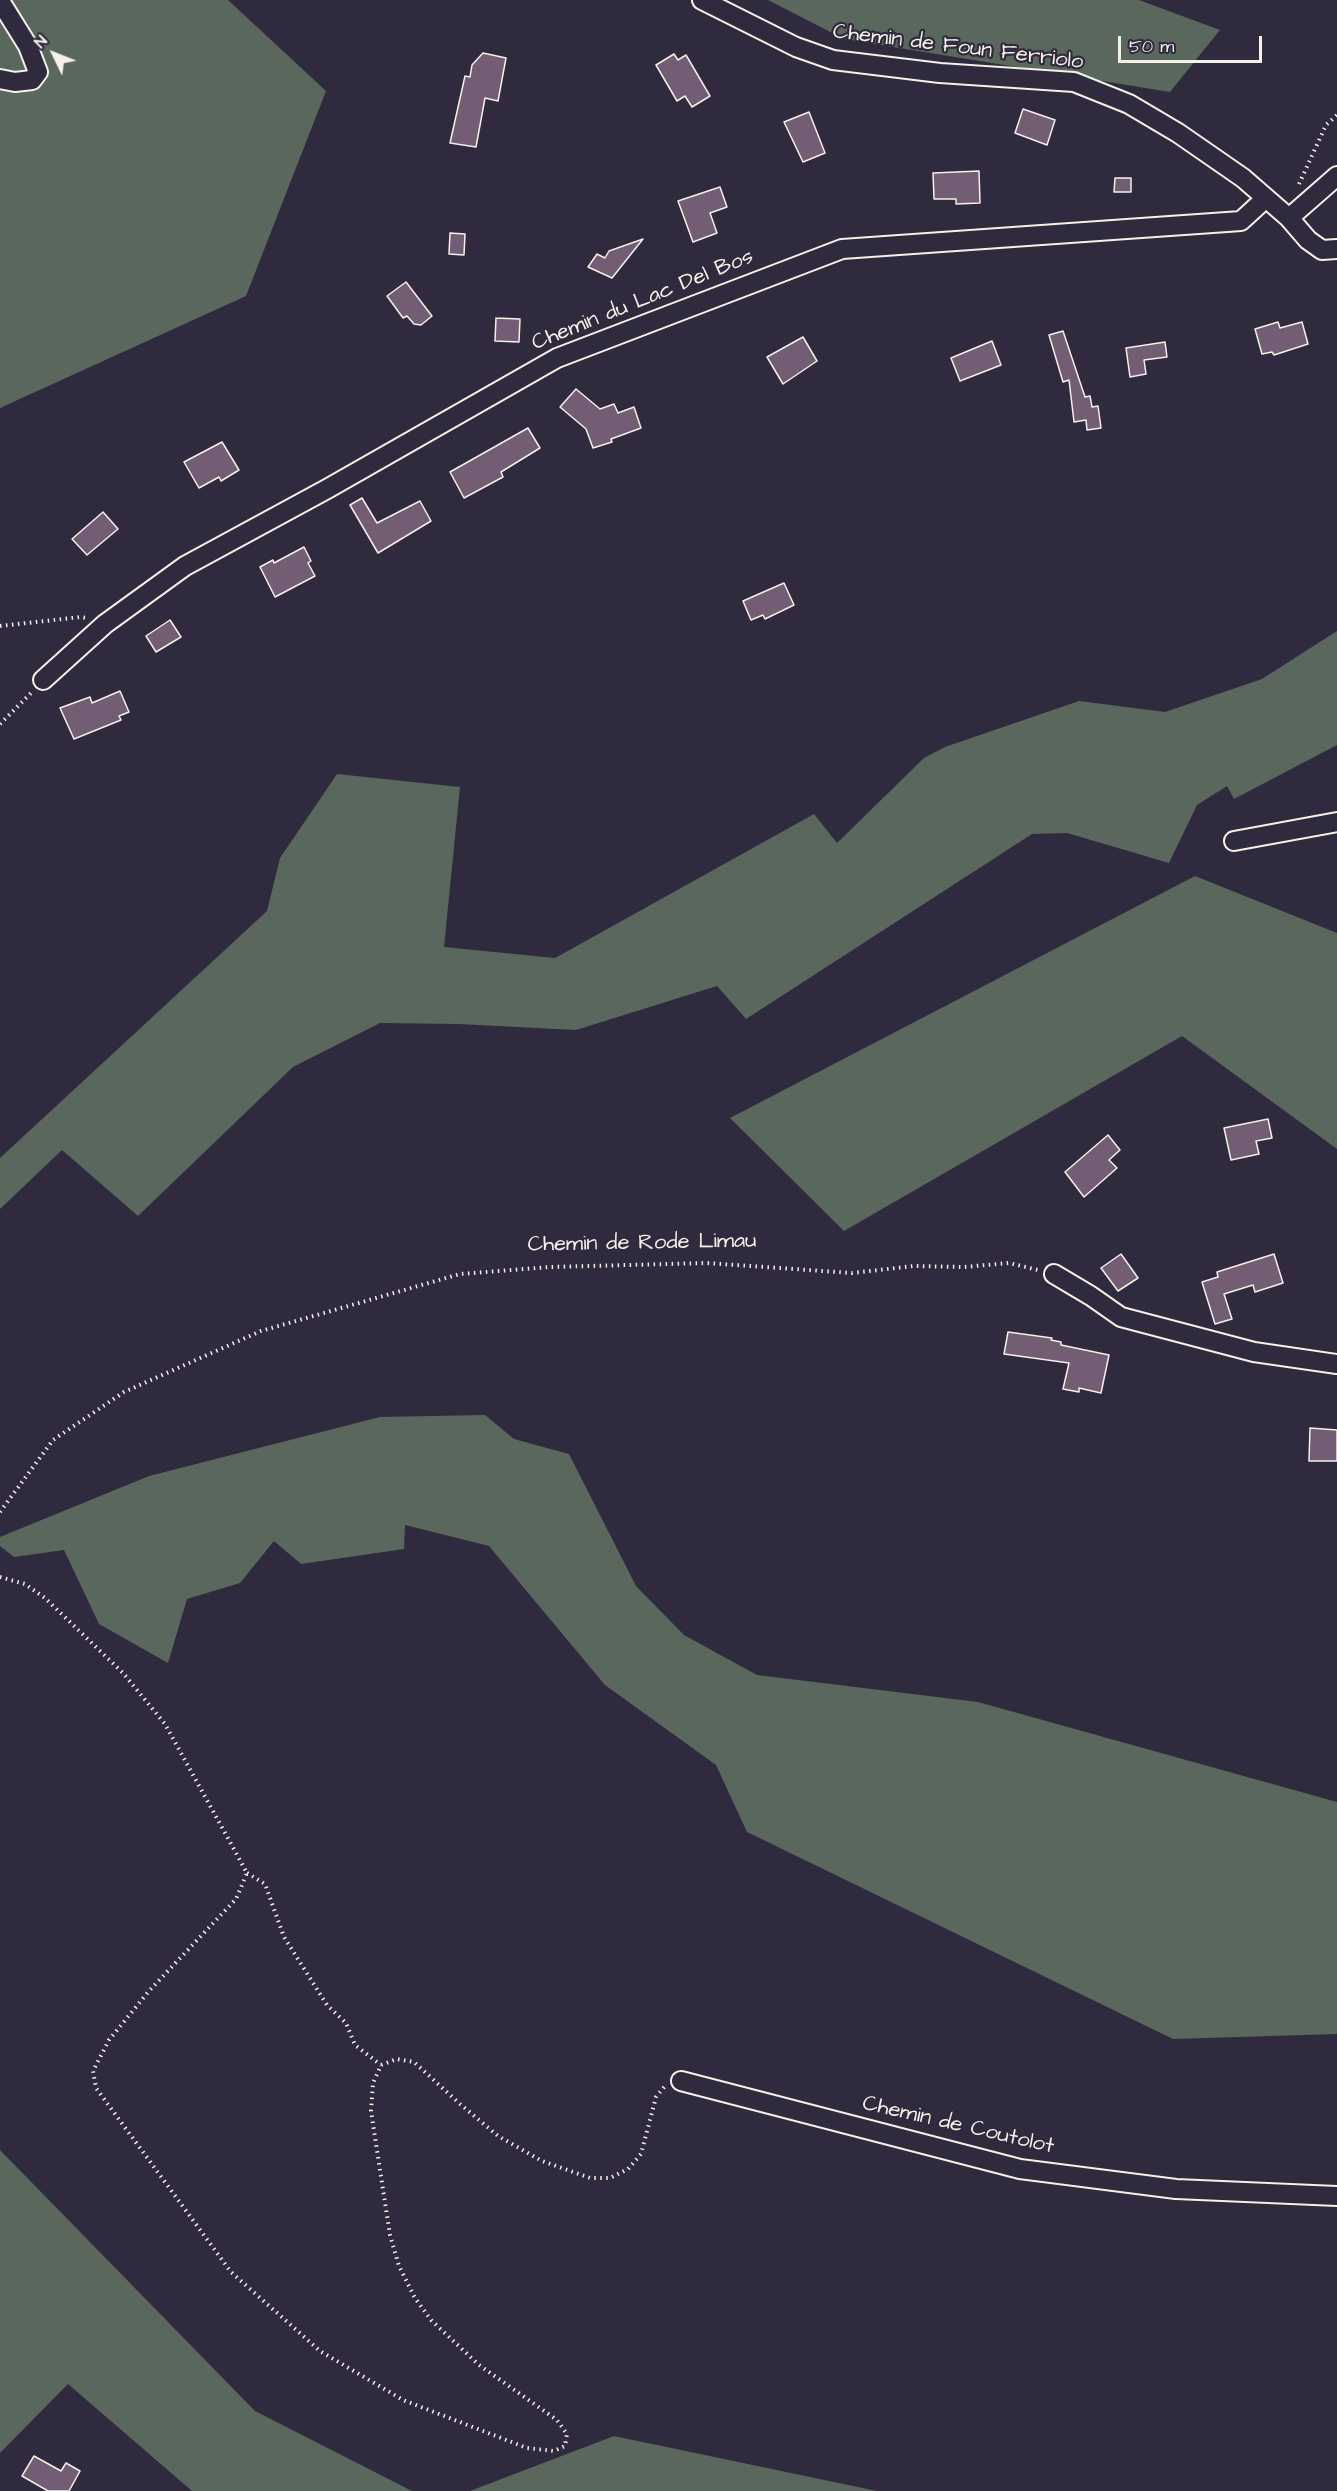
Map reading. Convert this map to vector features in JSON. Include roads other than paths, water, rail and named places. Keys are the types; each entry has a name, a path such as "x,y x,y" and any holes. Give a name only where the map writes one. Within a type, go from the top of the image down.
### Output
{"street":[{"name":"Chemin de Foun Ferriolo","path":"702,0 796,46 833,60 940,73 1074,82 1129,104 1178,133 1243,178 1289,218 1308,240 1322,250 1337,249"},
{"path":"0,1 28,46 38,72 32,80 15,82 0,79"},
{"path":"1289,218 1337,176"},
{"name":"Chemin du Lac Del Bos","path":"43,681 105,624 185,566 557,358 842,249 1241,221 1266,198"},
{"path":"1234,841 1337,822"},
{"path":"1054,1274 1121,1317 1254,1352 1337,1364"},
{"name":"Chemin de Coutolot","path":"681,2081 1020,2169 1176,2189 1337,2196"}]}
